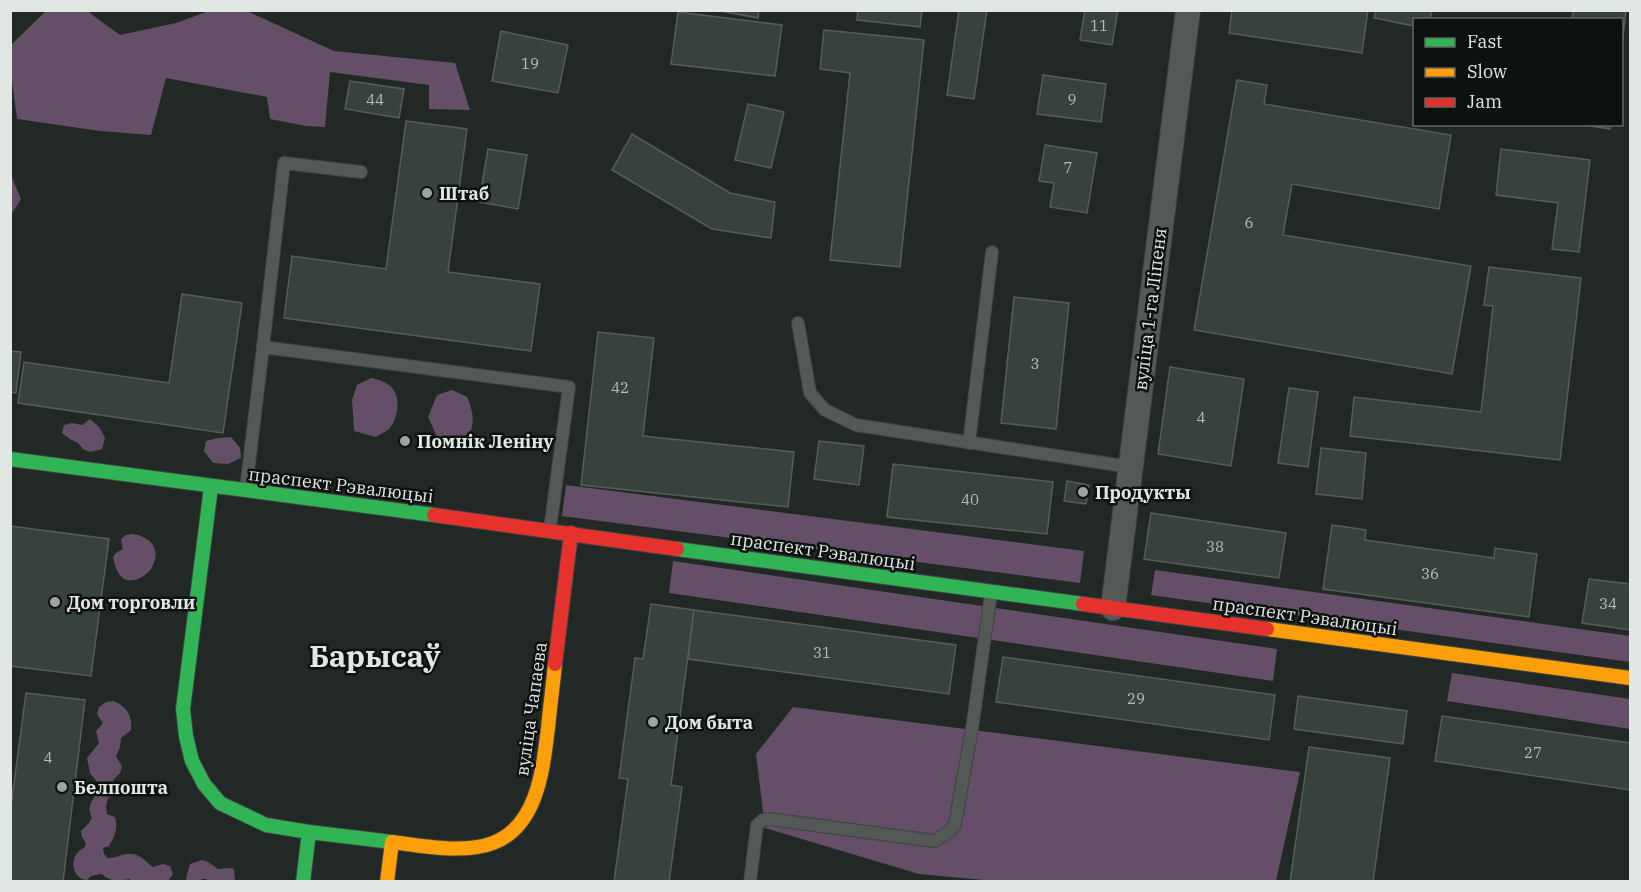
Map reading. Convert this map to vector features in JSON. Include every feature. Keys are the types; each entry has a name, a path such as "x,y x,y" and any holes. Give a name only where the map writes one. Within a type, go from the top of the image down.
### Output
{"main road":[{"name":"праспект Рэвалюцыі","path":"10,459 550,530 665,548 1630,678"},
{"name":"вуліца Чапаева","path":"211,487 183,709 192,761 204,784 220,803 266,825 432,848 476,847 500,840 518,825 535,799 543,768 571,533"},
{"path":"303,882 309,832"},
{"path":"387,882 392,842"}],"street":[{"name":"вуліца 1-га Ліпеня","path":"1113,608 1188,10"}],"lane":[{"path":"246,491 284,163 361,172"},
{"path":"969,443 992,252"},
{"path":"798,323 810,393 825,410 856,425 1130,467"},
{"path":"263,347 569,387 550,530"},
{"path":"750,882 758,825 762,820 769,819 934,841 949,832 955,824 973,722 991,591"}],"shaded area":[{"path":"46,11 87,11 120,35 176,23 209,11 247,11 334,51 455,63 470,110 429,109 429,85 330,72 325,127 270,119 267,97 166,78 151,135 100,131 17,119 11,73 11,45"},
{"path":"10,173 21,199 11,215 10,215"},
{"path":"371,378 384,382 392,388 398,404 392,425 376,437 354,431 352,400 357,385"},
{"path":"452,390 467,397 473,419 471,430 465,441 451,444 438,439 428,417 437,395"},
{"path":"90,419 99,427 105,438 102,449 90,452 62,433 64,425 72,423 82,425"},
{"path":"231,437 240,448 241,458 228,464 213,463 204,451 206,441"},
{"path":"566,485 1084,551 1080,583 562,516"},
{"path":"132,534 149,541 156,555 151,568 142,577 136,580 126,580 116,569 113,557 123,549 121,539"},
{"path":"673,561 1277,649 1273,681 669,593"},
{"path":"1155,570 1630,636 1630,662 1151,595"},
{"path":"1452,673 1630,699 1630,729 1447,701"},
{"path":"113,701 125,709 130,716 131,730 121,738 116,756 122,766 120,773 113,780 116,790 113,796 108,798 106,806 107,814 115,817 116,829 109,846 103,848 104,854 108,858 113,858 135,854 153,867 163,864 170,866 173,874 168,881 132,881 129,879 115,881 102,874 91,876 87,880 81,879 75,871 74,860 86,843 81,831 92,818 90,806 100,790 98,783 90,773 87,758 99,743 96,731 103,723 97,714 99,707 106,702"},
{"path":"793,707 1300,772 1276,881 1005,882 919,874 765,828 756,754"},
{"path":"202,860 218,869 234,869 235,881 202,879 187,881 190,864"}],"building":[{"path":"715,10 759,10 758,18"},
{"path":"858,10 922,10 920,27 857,20"},
{"path":"959,10 987,10 974,99 947,95"},
{"path":"1085,10 1118,10 1112,45 1080,40"},
{"path":"1232,10 1368,10 1362,53 1229,33"},
{"path":"1376,10 1432,10 1430,18 1413,18 1413,26 1374,18"},
{"path":"1573,10 1626,10 1623,36 1623,18 1572,18"},
{"path":"678,12 782,25 775,76 671,64"},
{"path":"824,30 924,40 900,267 830,260 850,73 820,69"},
{"path":"501,31 568,45 558,93 492,81"},
{"path":"1043,75 1106,84 1101,122 1037,114"},
{"path":"1237,80 1267,85 1264,104 1451,135 1439,209 1292,184 1283,235 1471,266 1452,374 1194,330"},
{"path":"350,81 404,89 399,118 345,109"},
{"path":"748,104 784,112 771,168 735,160"},
{"name":"Штаб","path":"406,121 467,129 448,272 540,284 531,351 284,318 292,256 386,269"},
{"path":"1591,126 1610,126 1610,129"},
{"path":"632,134 730,193 775,202 771,238 712,229 612,170"},
{"path":"1045,145 1097,153 1087,213 1050,207 1054,183 1039,181"},
{"path":"488,149 527,155 518,209 479,202"},
{"path":"1501,149 1590,160 1579,252 1552,249 1558,203 1496,195"},
{"path":"1489,267 1581,278 1560,460 1350,436 1354,397 1481,412 1493,306 1484,305"},
{"path":"182,294 242,303 223,433 18,403 24,362 169,383"},
{"path":"1014,297 1069,303 1056,429 1001,423"},
{"path":"598,332 654,338 643,436 794,452 788,507 581,485"},
{"path":"10,351 21,352 16,393 10,392"},
{"path":"1170,367 1244,379 1231,466 1158,454"},
{"path":"1289,388 1318,392 1308,467 1278,463"},
{"path":"819,441 864,446 859,485 814,479"},
{"path":"1321,448 1366,453 1362,499 1316,494"},
{"path":"893,464 1053,482 1047,534 887,517"},
{"path":"1067,481 1089,485 1086,504 1064,501"},
{"path":"1151,513 1286,533 1279,578 1144,559"},
{"path":"1332,525 1366,530 1365,540 1494,558 1495,548 1537,554 1529,617 1323,589"},
{"name":"Дом торговли","path":"10,526 109,539 91,676 10,666"},
{"path":"1589,579 1630,584 1630,630 1582,623"},
{"name":"Дом быта","path":"651,604 694,610 671,785 682,787 669,882 614,882 628,779 619,778 635,658 643,659"},
{"path":"694,610 956,645 949,694 688,659"},
{"path":"1003,657 1275,695 1269,740 996,702"},
{"path":"26,693 85,700 63,882 10,882 10,813"},
{"path":"1298,696 1407,711 1403,744 1294,729"},
{"path":"1442,716 1630,743 1630,790 1435,761"},
{"path":"1309,747 1390,758 1373,882 1290,882"}],"traffic: fast":[{"path":"10,459 434,515"},
{"path":"211,487 183,709 186,736 192,761 204,784 220,803 266,825 309,832 303,882"},
{"path":"677,549 1083,604"},
{"path":"309,832 392,842"}],"traffic: slow":[{"path":"1267,629 1630,678"},
{"path":"387,882 392,842 429,847 469,848 493,843 508,835 520,823 536,794 540,777 555,664"}],"traffic: jam":[{"path":"434,515 677,549"},
{"path":"555,664 571,533"},
{"path":"1083,604 1267,629"}],"place":[{"name":"Штаб","path":"427,193"},
{"name":"Помнік Леніну","path":"405,441"},
{"name":"Продукты","path":"1083,492"},
{"name":"Дом торговли","path":"55,602"},
{"name":"Дом быта","path":"653,722"},
{"name":"Белпошта","path":"62,787"}],"district":[{"name":"Барысаў","path":"375,655"}]}
